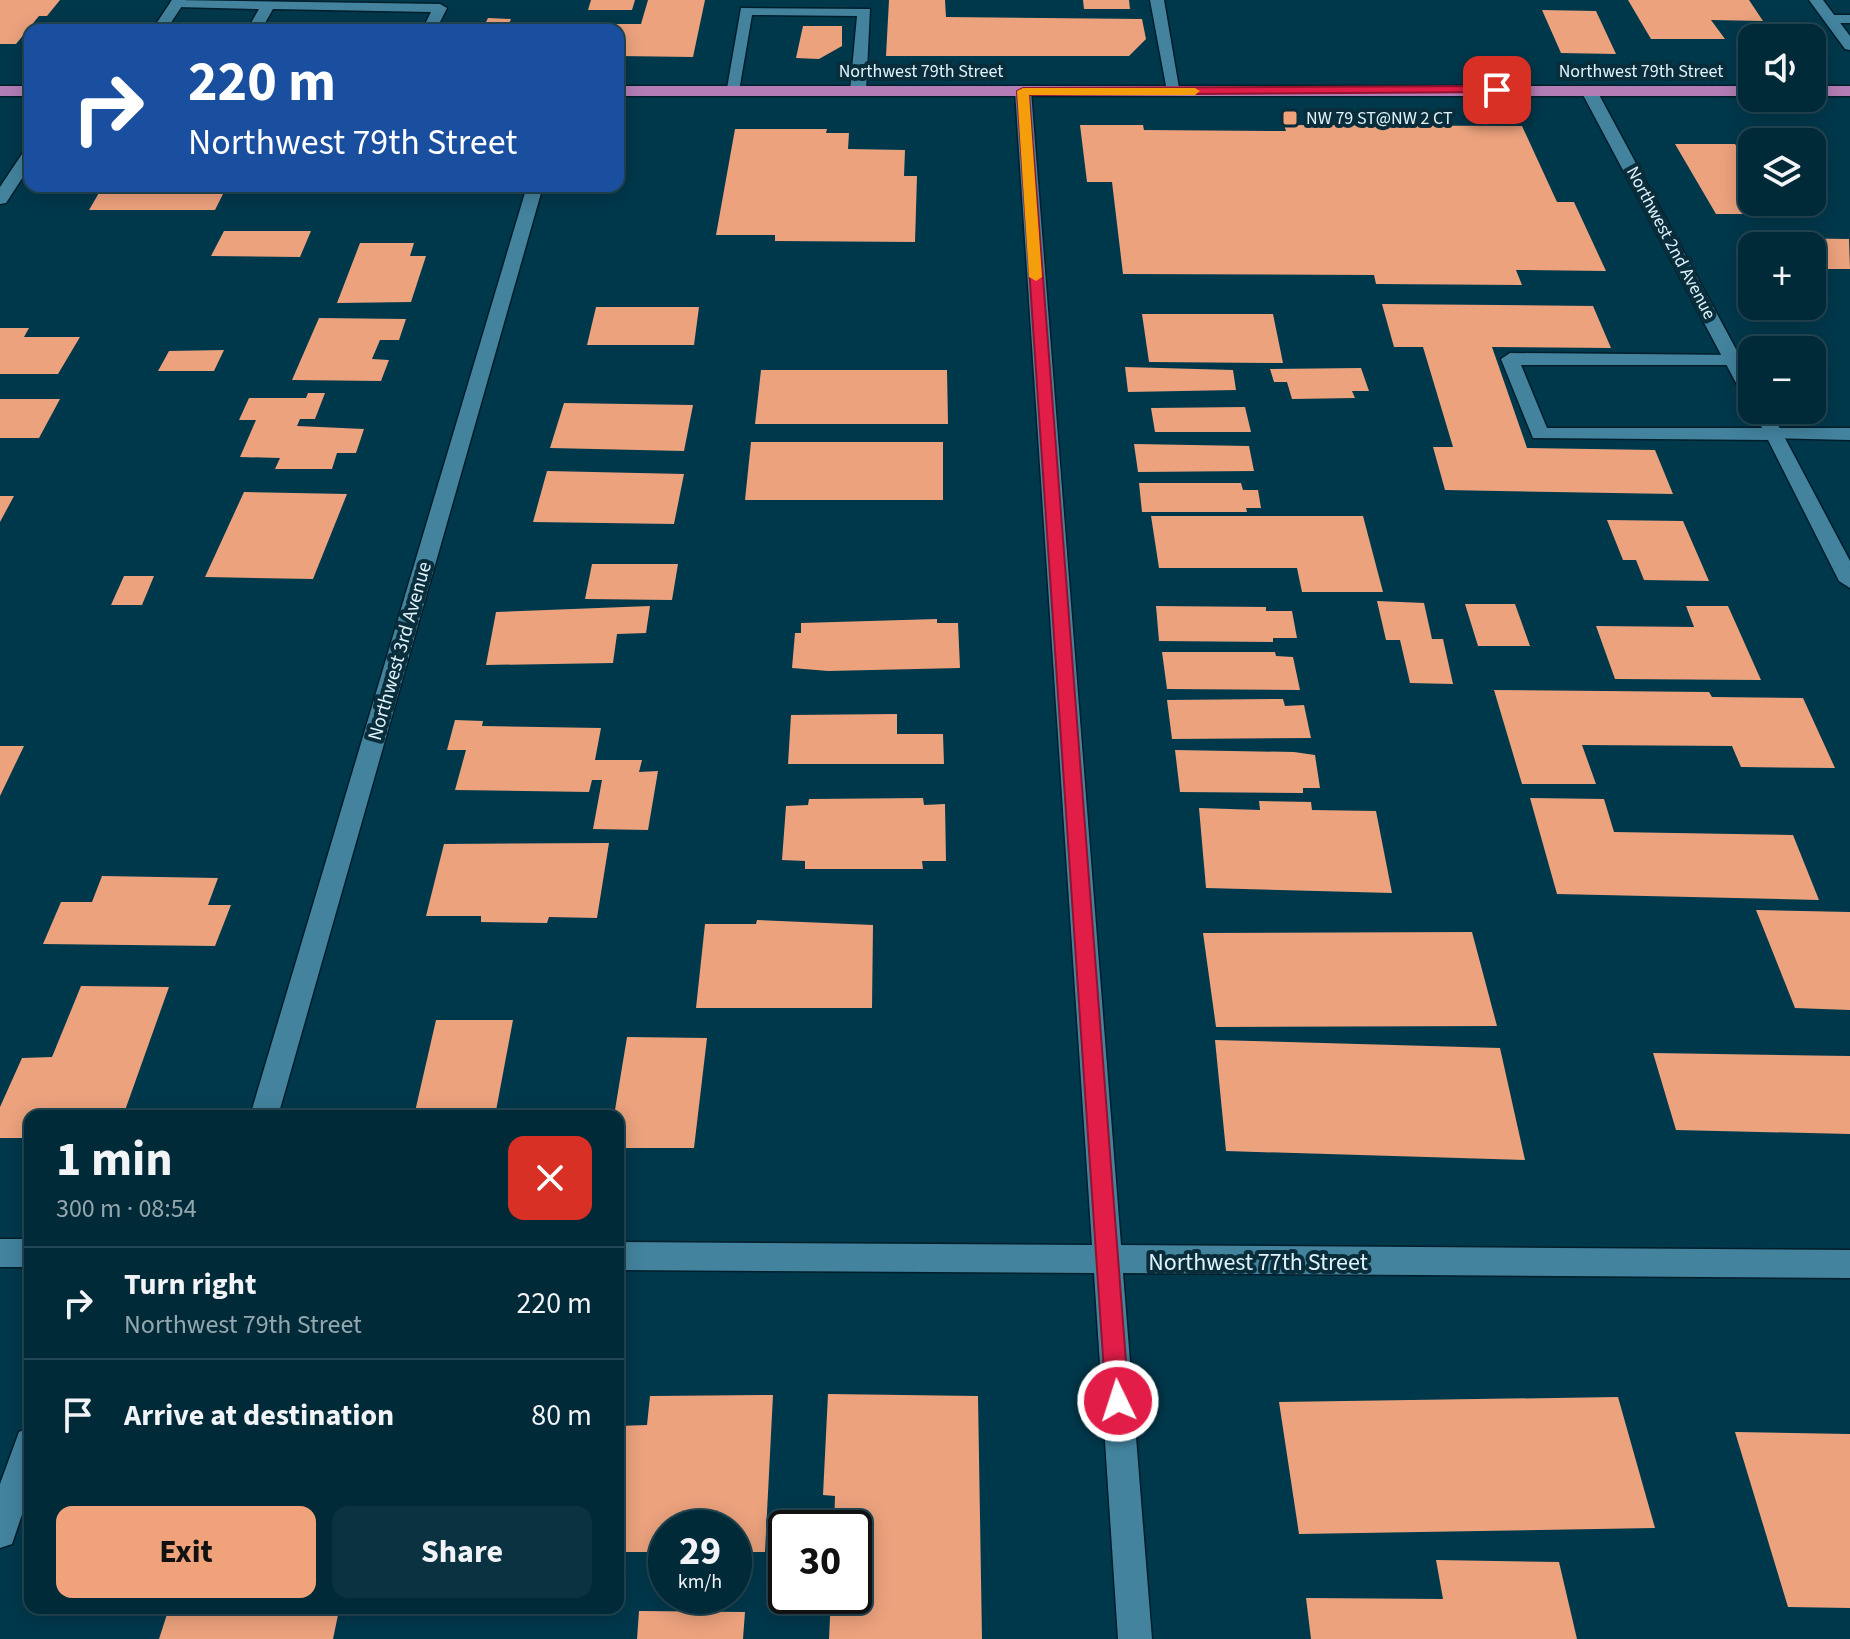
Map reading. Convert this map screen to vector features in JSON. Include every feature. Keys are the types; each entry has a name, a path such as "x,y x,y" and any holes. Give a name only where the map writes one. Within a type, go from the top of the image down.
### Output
{"main road":[{"path":"0,91 24,91"},
{"name":"Northwest 79th Street","path":"624,91 1738,91"},
{"path":"1826,91 1850,91"}],"street":[{"path":"1157,0 1175,91"},
{"path":"1816,0 1850,46"},
{"path":"163,24 178,1 440,8 432,24"},
{"path":"257,24 268,5"},
{"path":"731,91 746,11 761,11 865,12 858,91"},
{"path":"1830,19 1850,19"},
{"path":"1023,91 1135,1639"},
{"name":"Northwest 2nd Avenue","path":"1589,91 1738,370"},
{"path":"0,199 24,163"},
{"name":"Northwest 3rd Avenue","path":"266,1110 533,192"},
{"path":"1732,359 1510,359 1540,434 1850,434"},
{"path":"1767,424 1850,581"},
{"path":"0,1253 24,1253"},
{"name":"Northwest 77th Street","path":"624,1256 1108,1262 1850,1264"},
{"path":"0,1532 24,1461"}],"building":[{"path":"0,0 60,0 47,16 39,16 32,24 24,24 24,34 16,44 0,44"},
{"path":"591,0 635,0 632,10 588,10"},
{"path":"648,0 705,0 693,57 624,56 624,24 641,24"},
{"path":"889,0 945,0 946,17 1142,19 1146,39 1129,56 886,56"},
{"path":"1083,0 1129,0 1130,9 1084,9"},
{"path":"1628,0 1749,0 1763,21 1711,20 1725,39 1651,39"},
{"path":"1542,10 1596,11 1616,54 1561,53"},
{"path":"488,18 511,19 509,24 485,24"},
{"path":"803,26 842,26 842,46 819,59 796,58"},
{"path":"1080,125 1143,125 1144,130 1286,131 1284,125 1522,126 1557,202 1574,202 1606,271 1516,270 1522,285 1376,284 1374,275 1123,274 1112,182 1087,182"},
{"path":"735,129 827,129 826,133 849,133 848,149 905,150 904,176 917,176 915,242 775,241 775,235 716,235"},
{"path":"1675,144 1735,144 1738,149 1738,214 1716,214"},
{"path":"100,192 224,192 215,210 89,210"},
{"path":"224,231 311,231 300,257 211,256"},
{"path":"1826,239 1849,239 1850,269 1826,269"},
{"path":"360,243 414,243 410,256 426,256 411,302 337,303"},
{"path":"1382,304 1593,306 1611,348 1492,347 1527,448 1655,450 1673,494 1445,490 1433,447 1453,447 1423,347 1394,347"},
{"path":"596,307 699,307 694,345 587,345"},
{"path":"1142,314 1273,314 1283,363 1149,362"},
{"path":"319,318 406,319 399,340 380,340 372,359 389,360 381,381 292,380"},
{"path":"0,328 29,328 24,337 80,337 58,374 0,374"},
{"path":"224,350 214,371 158,371 169,351"},
{"path":"1125,367 1233,370 1236,390 1128,392"},
{"path":"1361,368 1369,391 1352,391 1355,398 1292,399 1287,382 1274,382 1270,369"},
{"path":"761,370 947,370 948,424 755,424"},
{"path":"308,393 325,393 315,419 300,419 297,426 364,429 356,453 337,453 332,469 275,469 280,458 240,457 256,420 239,420 249,398 306,398"},
{"path":"0,399 60,399 39,438 0,438"},
{"path":"564,403 693,405 684,451 550,448"},
{"path":"1245,407 1251,432 1155,432 1151,408"},
{"path":"751,442 943,442 943,500 745,500"},
{"path":"1134,444 1249,446 1254,471 1138,472"},
{"path":"547,471 684,474 674,524 533,522"},
{"path":"1139,483 1241,483 1243,490 1258,490 1261,508 1246,508 1247,512 1142,512"},
{"path":"244,492 347,494 313,579 205,577"},
{"path":"0,496 14,496 0,522"},
{"path":"1151,516 1363,516 1383,592 1302,592 1297,568 1159,568"},
{"path":"1607,520 1683,521 1709,581 1644,580 1636,560 1623,560"},
{"path":"592,564 678,564 672,600 585,599"},
{"path":"124,576 154,576 142,605 111,605"},
{"path":"1377,601 1424,603 1432,639 1443,639 1453,684 1410,683 1400,640 1386,640"},
{"path":"1465,604 1515,604 1530,646 1478,646"},
{"path":"650,606 646,633 617,634 613,663 486,665 496,612"},
{"path":"1156,606 1266,607 1266,611 1292,611 1297,638 1273,638 1273,642 1159,641"},
{"path":"1686,606 1728,606 1761,680 1615,679 1596,626 1694,627"},
{"path":"937,619 937,623 958,623 960,668 828,671 792,668 795,633 801,633 801,623"},
{"path":"1162,652 1275,652 1276,656 1293,657 1300,690 1167,689"},
{"path":"1494,690 1709,692 1712,697 1803,698 1835,768 1741,767 1732,746 1582,745 1596,784 1522,784"},
{"path":"1283,699 1285,706 1304,705 1311,738 1172,739 1167,700"},
{"path":"897,714 897,734 943,734 944,764 788,764 791,715"},
{"path":"455,720 483,721 482,726 601,728 595,760 642,760 639,772 658,771 648,830 593,829 602,780 592,780 589,792 455,790 466,750 447,750"},
{"path":"0,746 24,746 0,796"},
{"path":"1175,750 1315,755 1320,788 1303,788 1303,793 1180,792"},
{"path":"923,798 924,805 945,804 946,861 922,861 923,869 805,869 805,861 782,860 786,806 808,805 809,799"},
{"path":"1530,798 1604,799 1614,832 1793,835 1819,900 1557,894"},
{"path":"1259,801 1311,802 1312,810 1376,811 1392,893 1206,888 1199,808 1260,810"},
{"path":"609,843 597,918 549,917 547,923 481,922 481,916 426,916 444,844"},
{"path":"102,876 218,878 208,905 231,905 215,946 43,944 61,902 92,902"},
{"path":"1756,910 1850,912 1850,1010 1795,1008"},
{"path":"757,920 873,925 872,1008 696,1008 705,924 756,924"},
{"path":"1472,932 1497,1026 1216,1027 1203,933"},
{"path":"81,986 169,987 125,1110 24,1110 24,1138 0,1138 0,1107 22,1058 52,1057"},
{"path":"436,1020 513,1020 496,1110 415,1110"},
{"path":"627,1037 707,1038 694,1148 624,1148 624,1110 615,1110"},
{"path":"1215,1040 1500,1048 1525,1160 1226,1151"},
{"path":"1653,1053 1850,1056 1850,1134 1676,1130"},
{"path":"828,1394 978,1396 982,1639 829,1639 830,1614 872,1614 872,1510 835,1510 835,1496 823,1495"},
{"path":"773,1395 765,1552 752,1552 752,1510 648,1510 648,1552 624,1552 624,1426 647,1425 650,1396"},
{"path":"1618,1397 1655,1528 1299,1534 1279,1402"},
{"path":"1735,1432 1850,1434 1850,1608 1788,1607"},
{"path":"1436,1560 1559,1562 1577,1639 1311,1639 1306,1598 1443,1599"},
{"path":"639,1611 648,1611 648,1614 745,1614 743,1639 637,1639"},
{"path":"167,1614 338,1615 333,1639 159,1639"}],"slow traffic":[{"path":"1036,277 1023,91 1195,91"}],"place":[{"name":"NW 79 ST@NW 2 CT","path":"1290,118"}],"route":[{"path":"1118,1401 1023,91 1497,90"}]}
